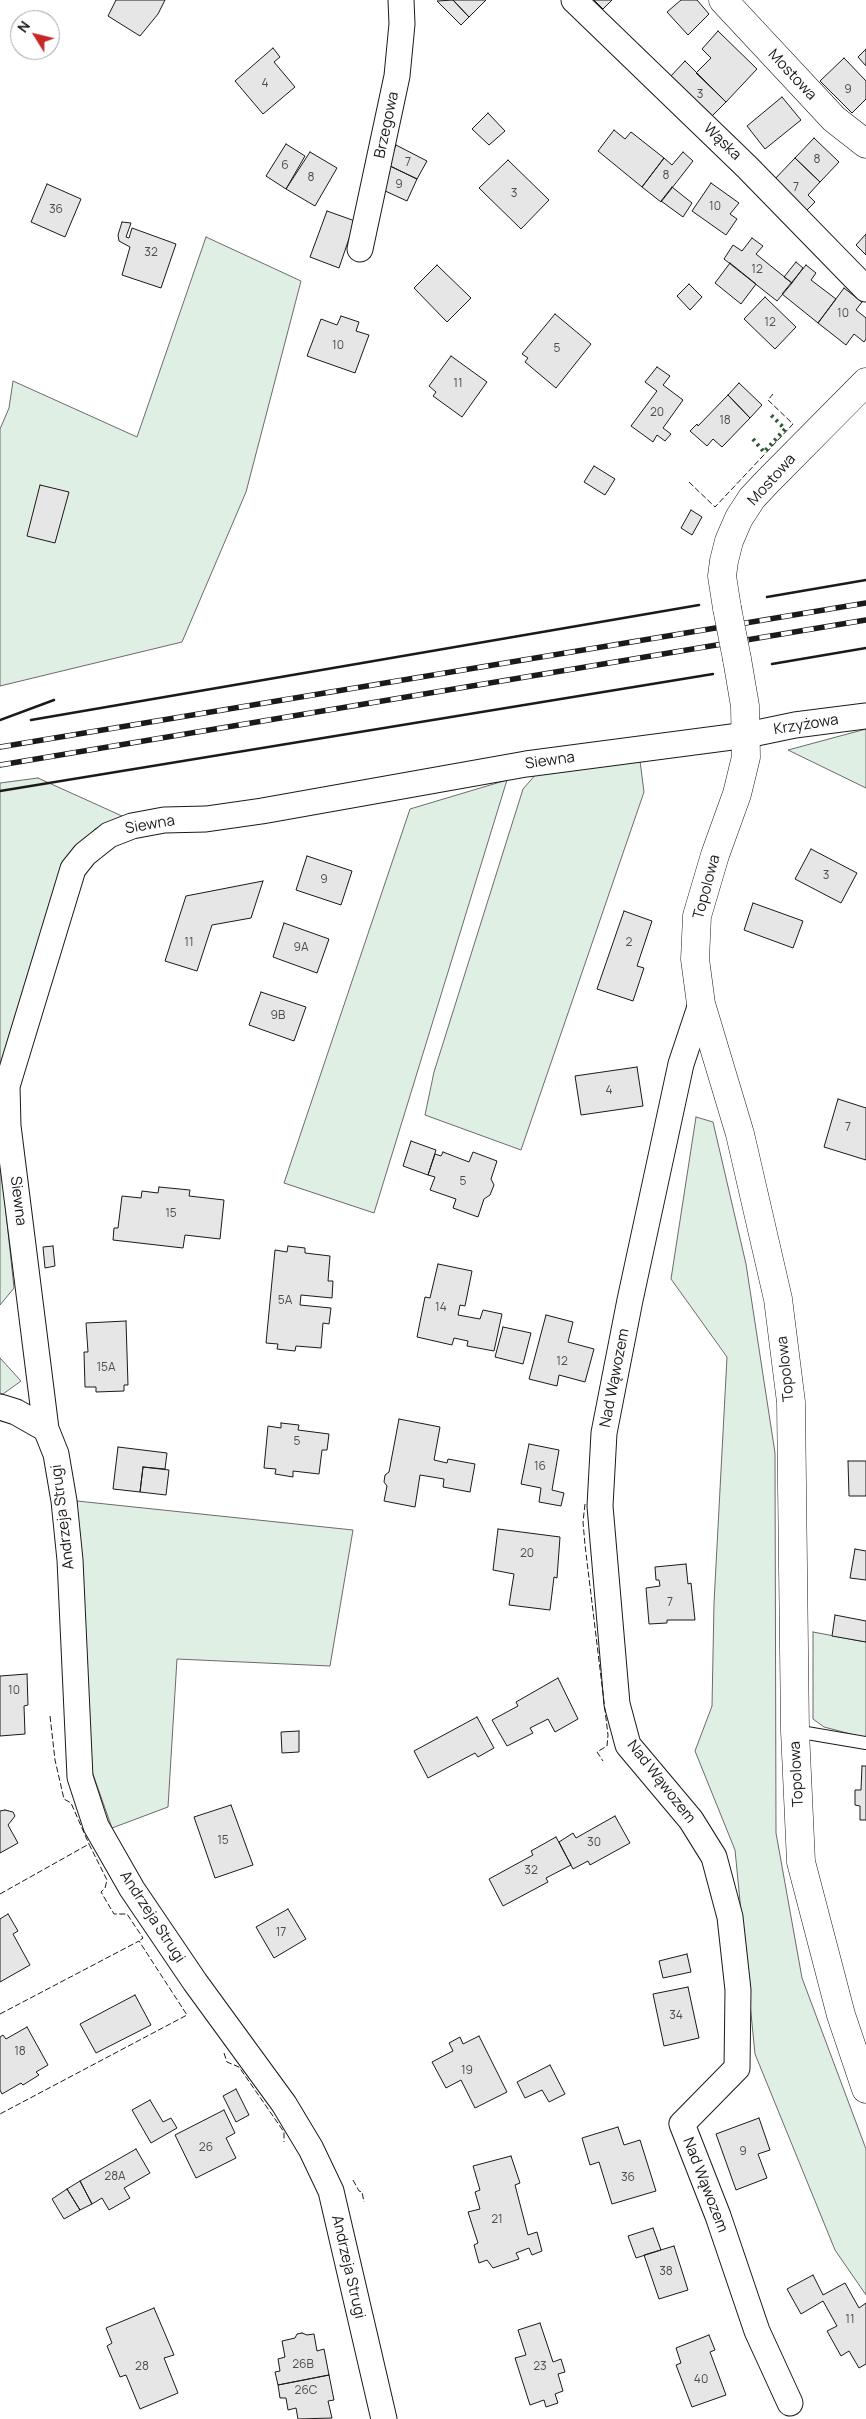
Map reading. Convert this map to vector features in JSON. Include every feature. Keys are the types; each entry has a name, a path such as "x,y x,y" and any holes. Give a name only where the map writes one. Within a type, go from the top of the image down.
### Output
{"street":[{"name":"Brzegowa","path":"360,248 397,76 402,24 401,0"},
{"name":"Wąska","path":"574,0 747,167 866,289"},
{"name":"Mostowa","path":"723,0 834,119 866,144"},
{"name":"Mostowa","path":"737,659 722,576 729,541 739,518 752,498 866,382"},
{"name":"Topolowa","path":"737,659 745,706 746,757 737,794 715,855 697,916 694,959 702,1004 740,1134 778,1299 791,1402 795,1731 802,1862 841,2015 866,2089"},
{"name":"Krzyżowa","path":"747,735 796,725 866,716"},
{"name":"Siewna","path":"46,1428 8,1126 7,1086 64,894 73,869 85,854 109,834 132,826 164,820 206,819 262,811 526,764 747,735"},
{"name":"Nad Wąwozem","path":"702,1004 681,1064 630,1300 604,1433 600,1506 616,1704 628,1745 691,1820 714,1857 730,1917 738,1990 737,2068 682,2124 718,2216 757,2331 790,2403"},
{"path":"0,1407 16,1412 46,1428"},
{"name":"Andrzeja Strugi","path":"46,1428 56,1454 70,1560 80,1777 96,1826 132,1889 195,1982 284,2104 315,2157 331,2191 384,2419"}],"lane":[{"path":"795,1731 866,1743"}],"green space":[{"path":"206,237 301,281 246,492 182,642 0,686 0,429 9,408 13,381 137,437"},
{"path":"866,729 866,788 788,750"},
{"path":"640,761 644,792 521,1150 425,1115 434,1072 523,789 537,773"},
{"path":"38,778 122,816 95,829 69,856 0,1082 0,783"},
{"path":"507,780 374,1213 284,1183 410,809"},
{"path":"696,1117 713,1122 746,1264 775,1453 776,1833 802,1978 866,2149 866,2295 835,2250 755,2054 735,1850 695,1751 712,1706 714,1603 727,1357 671,1279"},
{"path":"0,1156 14,1288 0,1305"},
{"path":"0,1358 21,1381 3,1394 0,1393"},
{"path":"77,1501 353,1530 330,1666 177,1659 168,1807 112,1828 89,1763"},
{"path":"813,1632 866,1642 866,1738 824,1727 813,1719"}],"building":[{"path":"116,0 165,0 158,14 140,36 108,16"},
{"path":"453,0 486,0 469,17"},
{"path":"453,0 469,17 461,25 437,1"},
{"path":"594,0 612,0 603,9"},
{"path":"681,0 697,0 709,14 688,35 667,12"},
{"path":"718,31 757,69 726,102 696,73 711,58 702,49"},
{"path":"273,48 280,57 274,62 295,87 263,114 235,81"},
{"path":"866,49 866,66 858,57"},
{"path":"844,58 866,81 866,99 852,113 820,81"},
{"path":"685,61 726,102 707,121 670,77"},
{"path":"782,97 801,120 765,149 747,126"},
{"path":"488,113 505,131 489,145 472,129"},
{"path":"614,130 625,139 631,132 664,158 642,187 598,151"},
{"path":"814,138 839,162 820,182 795,158"},
{"path":"286,144 305,156 286,189 266,176"},
{"path":"396,145 427,161 417,179 388,165"},
{"path":"310,152 337,168 315,206 286,189"},
{"path":"683,152 693,161 661,202 642,187 664,158 672,165"},
{"path":"795,158 820,182 808,195 815,202 804,213 772,182"},
{"path":"508,160 549,200 521,229 479,188"},
{"path":"388,165 417,179 407,201 383,190"},
{"path":"711,183 739,203 730,214 737,219 726,235 692,211"},
{"path":"47,184 81,199 65,237 31,222"},
{"path":"672,187 692,203 683,217 661,201"},
{"path":"327,211 355,221 339,268 310,257"},
{"path":"122,222 131,223 126,237 129,238 132,228 176,244 161,288 122,275 130,247 119,241 118,235"},
{"path":"866,234 866,255 856,245"},
{"path":"752,238 763,246 756,254 792,283 777,301 724,259 733,245 742,251"},
{"path":"796,262 803,268 792,283 784,277"},
{"path":"730,263 756,284 741,304 715,283"},
{"path":"437,265 471,298 447,322 414,288"},
{"path":"806,265 816,273 811,280 836,299 818,323 782,294"},
{"path":"689,284 702,297 690,310 677,296"},
{"path":"844,288 862,302 856,310 866,318 866,339 864,342 854,334 846,345 818,323"},
{"path":"765,297 796,327 775,349 744,319"},
{"path":"555,314 591,344 556,388 525,362 528,358 522,354"},
{"path":"341,316 359,322 356,331 369,335 355,373 307,356 321,319 337,325"},
{"path":"451,356 487,382 462,417 433,396 436,392 429,386"},
{"path":"657,367 670,376 663,385 683,400 663,428 671,434 665,441 657,435 653,442 631,426 657,391 645,382"},
{"path":"739,383 762,405 750,418 728,395"},
{"path":"728,395 750,418 722,447 713,439 707,446 690,431 697,424 698,426"},
{"path":"594,466 615,479 605,495 584,482"},
{"path":"40,485 69,492 55,543 27,536"},
{"path":"691,510 702,517 692,535 681,528"},
{"path":"811,849 857,873 841,903 795,879"},
{"path":"307,856 352,871 341,905 296,890"},
{"path":"263,881 251,918 212,925 197,971 165,961 186,896"},
{"path":"753,903 803,921 793,948 744,930"},
{"path":"624,911 652,921 637,966 644,968 633,1001 597,989"},
{"path":"284,923 329,939 317,973 273,957"},
{"path":"261,992 306,1007 294,1041 249,1025"},
{"path":"637,1067 643,1106 581,1115 575,1076"},
{"path":"838,1099 866,1108 866,1160 824,1147"},
{"path":"411,1141 436,1150 428,1175 403,1166"},
{"path":"443,1152 469,1162 473,1152 497,1161 491,1179 494,1185 490,1195 484,1199 478,1217 453,1208 456,1199 430,1190 435,1177 428,1175 435,1154 441,1156"},
{"path":"159,1187 190,1190 189,1196 224,1200 220,1239 185,1235 183,1248 113,1240 114,1228 118,1228 122,1196 141,1198 142,1191 158,1193"},
{"path":"53,1246 55,1266 45,1268 43,1247"},
{"path":"288,1246 305,1248 305,1253 330,1256 328,1281 333,1281 332,1298 301,1295 300,1305 331,1308 329,1324 323,1323 321,1348 296,1346 295,1351 277,1349 278,1344 266,1343 275,1250 287,1252"},
{"path":"438,1264 472,1271 465,1306 460,1305 458,1315 480,1319 483,1310 502,1314 494,1351 467,1346 468,1341 454,1338 452,1345 417,1337 425,1297 430,1298"},
{"path":"546,1315 573,1322 568,1342 594,1349 585,1382 559,1375 557,1386 529,1379"},
{"path":"126,1321 128,1385 124,1385 124,1391 96,1392 96,1387 85,1387 84,1352 88,1352 86,1323"},
{"path":"503,1327 531,1333 523,1364 495,1357"},
{"path":"399,1419 440,1427 434,1460 447,1463 448,1459 475,1464 470,1492 443,1487 444,1479 420,1475 415,1507 384,1501 387,1486 384,1482 385,1475 389,1472"},
{"path":"281,1423 299,1425 298,1430 329,1434 327,1450 322,1450 319,1474 293,1471 293,1477 275,1474 276,1469 264,1468 268,1426 281,1428"},
{"path":"529,1444 559,1450 552,1490 564,1493 561,1506 539,1502 541,1488 521,1484"},
{"path":"118,1447 167,1453 165,1469 143,1467 140,1492 113,1489"},
{"path":"848,1461 866,1461 866,1496 849,1496"},
{"path":"143,1467 169,1470 166,1495 140,1492"},
{"path":"498,1529 560,1537 557,1578 554,1577 550,1610 509,1605 514,1574 493,1570"},
{"path":"855,1549 866,1551 866,1580 850,1578"},
{"path":"686,1564 688,1584 691,1583 695,1620 667,1620 667,1623 649,1624 646,1588 660,1586 659,1580 656,1580 655,1567"},
{"path":"835,1615 866,1621 866,1642 832,1636"},
{"path":"27,1674 28,1705 24,1706 25,1734 0,1736 0,1676"},
{"path":"558,1678 578,1719 555,1732 548,1719 530,1728 533,1733 507,1746 492,1720 518,1706 516,1702"},
{"path":"477,1717 494,1748 478,1757 475,1753 428,1778 414,1751"},
{"path":"299,1731 299,1752 282,1753 281,1732"},
{"path":"862,1766 866,1766 866,1820 860,1820 860,1806 855,1805 855,1790 861,1790"},
{"path":"231,1805 253,1865 215,1878 194,1817"},
{"path":"0,1811 13,1812 15,1816 8,1825 18,1843 0,1853"},
{"path":"615,1816 630,1843 590,1865 588,1861 573,1869 559,1842 573,1833 576,1838"},
{"path":"556,1837 571,1865 546,1878 548,1882 503,1906 489,1879 533,1855 531,1851"},
{"path":"288,1909 306,1939 274,1958 256,1927"},
{"path":"8,1914 18,1931 13,1934 30,1965 0,1982 0,1919"},
{"path":"687,1954 691,1972 663,1978 659,1961"},
{"path":"688,1987 699,2038 664,2046 653,1994"},
{"path":"135,1995 151,2025 96,2053 80,2024"},
{"path":"27,2027 48,2065 36,2072 39,2075 23,2085 21,2083 2,2094 0,2090 0,2037 3,2035 6,2039"},
{"path":"479,2036 507,2092 475,2108 461,2080 446,2088 432,2062 453,2051 449,2043 460,2037 463,2044"},
{"path":"550,2065 565,2094 549,2102 542,2090 525,2098 517,2082"},
{"path":"236,2089 249,2115 236,2122 223,2096"},
{"path":"150,2100 163,2122 171,2118 177,2128 151,2143 132,2110"},
{"path":"224,2110 235,2133 226,2138 236,2158 196,2178 175,2135"},
{"path":"759,2118 770,2150 758,2154 767,2178 736,2190 716,2134"},
{"path":"618,2127 624,2145 640,2140 656,2191 612,2204 599,2162 590,2165 582,2138"},
{"path":"136,2149 150,2173 124,2188 130,2198 109,2210 102,2198 92,2204 80,2181"},
{"path":"511,2156 520,2183 515,2185 528,2235 537,2232 542,2251 532,2255 529,2248 516,2253 519,2259 493,2268 487,2260 479,2263 474,2245 478,2243 468,2212 480,2209 475,2192 480,2190 473,2166"},
{"path":"80,2181 92,2204 80,2210 67,2189"},
{"path":"67,2189 80,2210 64,2219 52,2199"},
{"path":"653,2228 661,2250 636,2258 628,2236"},
{"path":"674,2246 688,2290 659,2299 644,2255"},
{"path":"813,2275 823,2295 845,2283 859,2308 866,2303 866,2364 859,2368 849,2351 841,2356 827,2331 837,2326 823,2301 801,2314 787,2289"},
{"path":"154,2308 174,2355 164,2358 178,2393 140,2409 126,2375 120,2377 107,2346 112,2343 106,2328"},
{"path":"540,2323 553,2362 561,2359 565,2372 558,2374 563,2391 555,2394 558,2403 546,2407 544,2400 530,2405 515,2358 526,2355 518,2330"},
{"path":"297,2334 307,2335 314,2334 317,2351 324,2349 329,2375 278,2385 275,2372 280,2371 278,2359 285,2357 282,2341 295,2338"},
{"path":"709,2335 715,2350 710,2352 726,2395 692,2407 676,2365 681,2363 676,2348"},
{"path":"329,2375 334,2400 328,2401 332,2418 298,2419 296,2408 288,2410 286,2398 280,2398 278,2385"}],"railway":[{"path":"0,747 866,603"},
{"path":"0,765 866,620"}],"hedge":[{"path":"753,439 764,452 785,429 770,414"}],"fence":[{"path":"689,482 715,507 793,424 768,400 773,394"},
{"path":"585,1504 583,1522 585,1545 608,1735 607,1746 597,1752 603,1761"},
{"path":"50,1716 55,1760 64,1799 71,1803 89,1844"},
{"path":"0,1894 89,1844 107,1880 105,1888 101,1892 114,1914 127,1914 143,1938 139,1941"},
{"path":"0,2014 139,1941 187,2015 0,2114"},
{"path":"224,2053 227,2062 239,2067 284,2132 284,2142"},
{"path":"353,2180 359,2191 362,2192 364,2202"}],"wall":[{"path":"767,597 866,580"},
{"path":"31,720 699,605"},
{"path":"772,664 866,648"},
{"path":"0,791 713,674"},
{"path":"0,720 54,700"}]}
